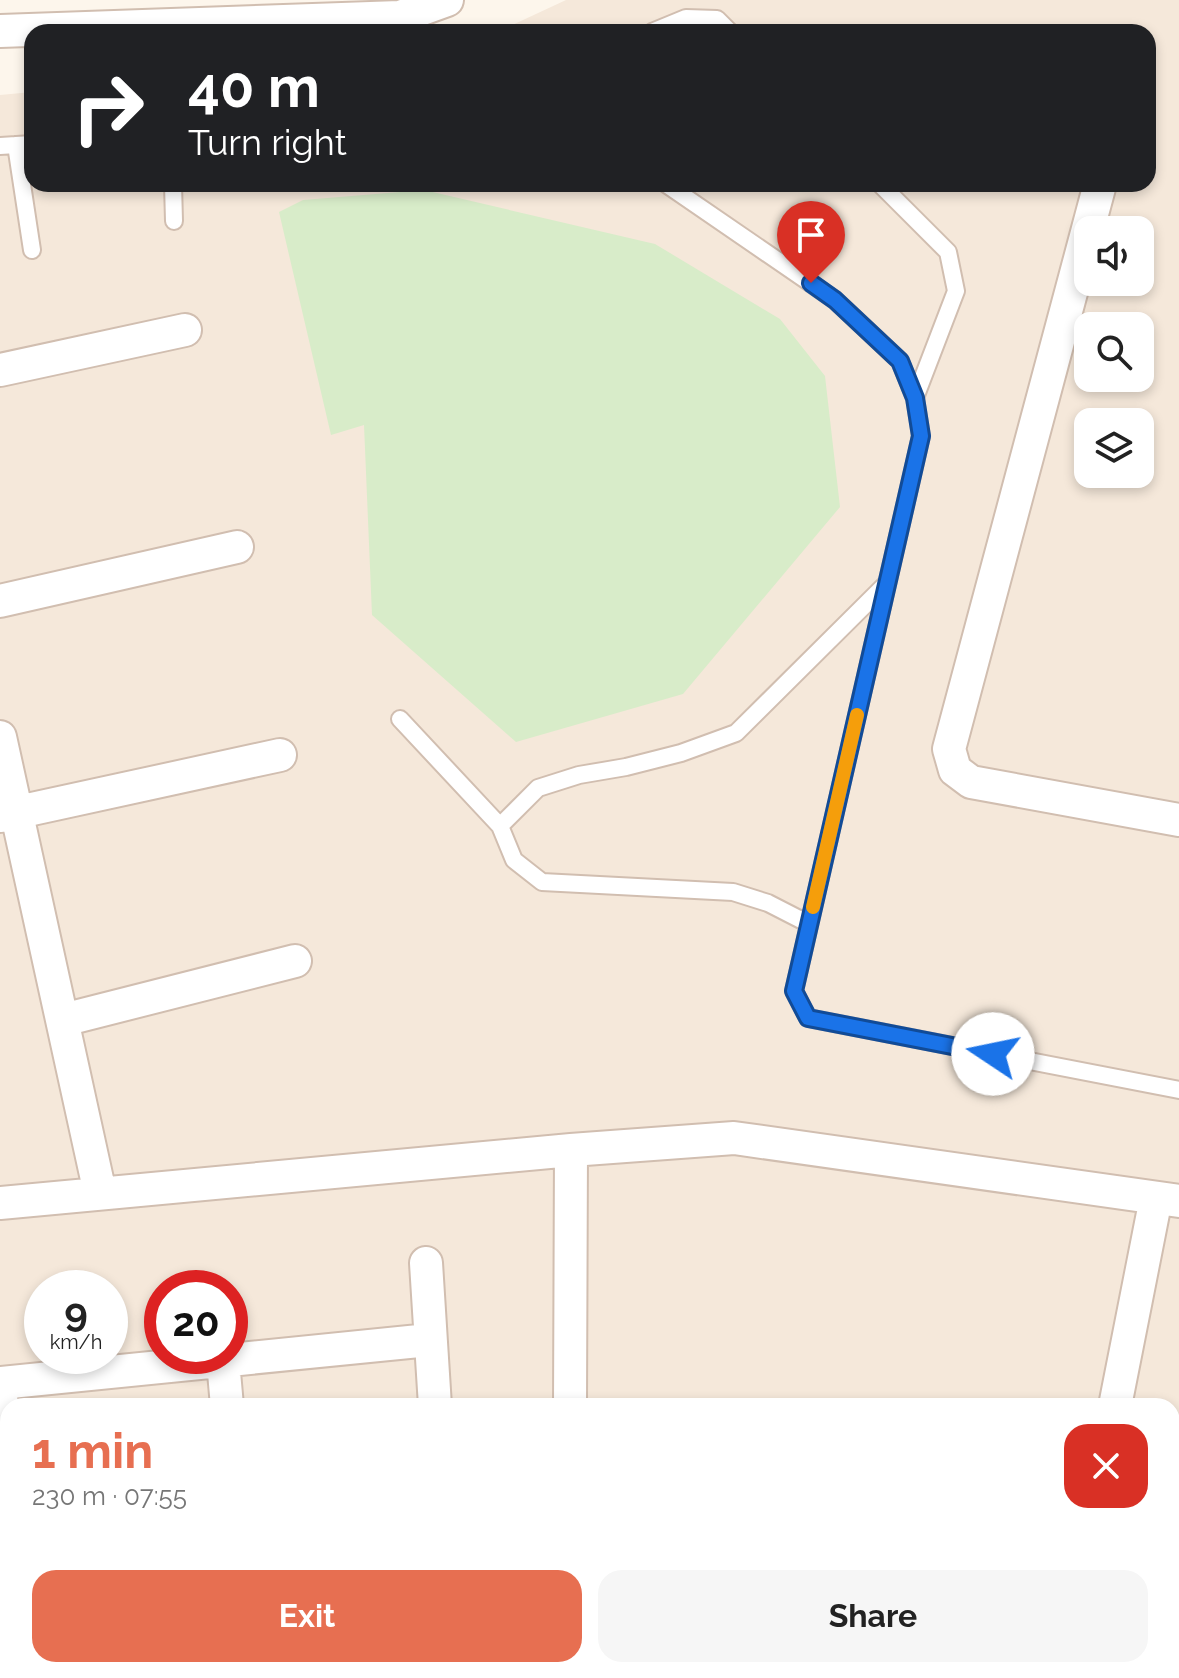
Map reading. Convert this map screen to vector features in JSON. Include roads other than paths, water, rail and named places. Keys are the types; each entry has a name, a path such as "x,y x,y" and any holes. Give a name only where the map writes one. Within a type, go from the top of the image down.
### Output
{"street":[{"path":"200,24 400,17 447,0"},
{"path":"0,31 24,30"},
{"path":"1098,192 949,749 955,770 971,782 1179,820"},
{"path":"0,370 185,330"},
{"path":"0,601 237,547"},
{"path":"0,737 9,814 63,1020 100,1193"},
{"path":"9,814 280,755"},
{"path":"63,1020 295,961"},
{"path":"0,1203 571,1150 734,1138 1168,1200 1117,1398"},
{"path":"570,1398 571,1150"},
{"path":"426,1263 434,1398"},
{"path":"248,1358 429,1340"},
{"path":"0,1383 144,1369"},
{"path":"224,1374 226,1398"}],"lane":[{"path":"671,24 686,18 717,19 722,24"},
{"path":"16,145 32,250"},
{"path":"173,192 174,221"},
{"path":"678,192 835,300 900,361 915,398 921,436 794,991 808,1018 1179,1090"},
{"path":"888,192 948,252 956,291 915,398"},
{"path":"500,826 538,788 579,775 667,756 736,733 887,583"},
{"path":"400,719 500,826 514,860 542,882 733,892 768,903 809,924"}]}
